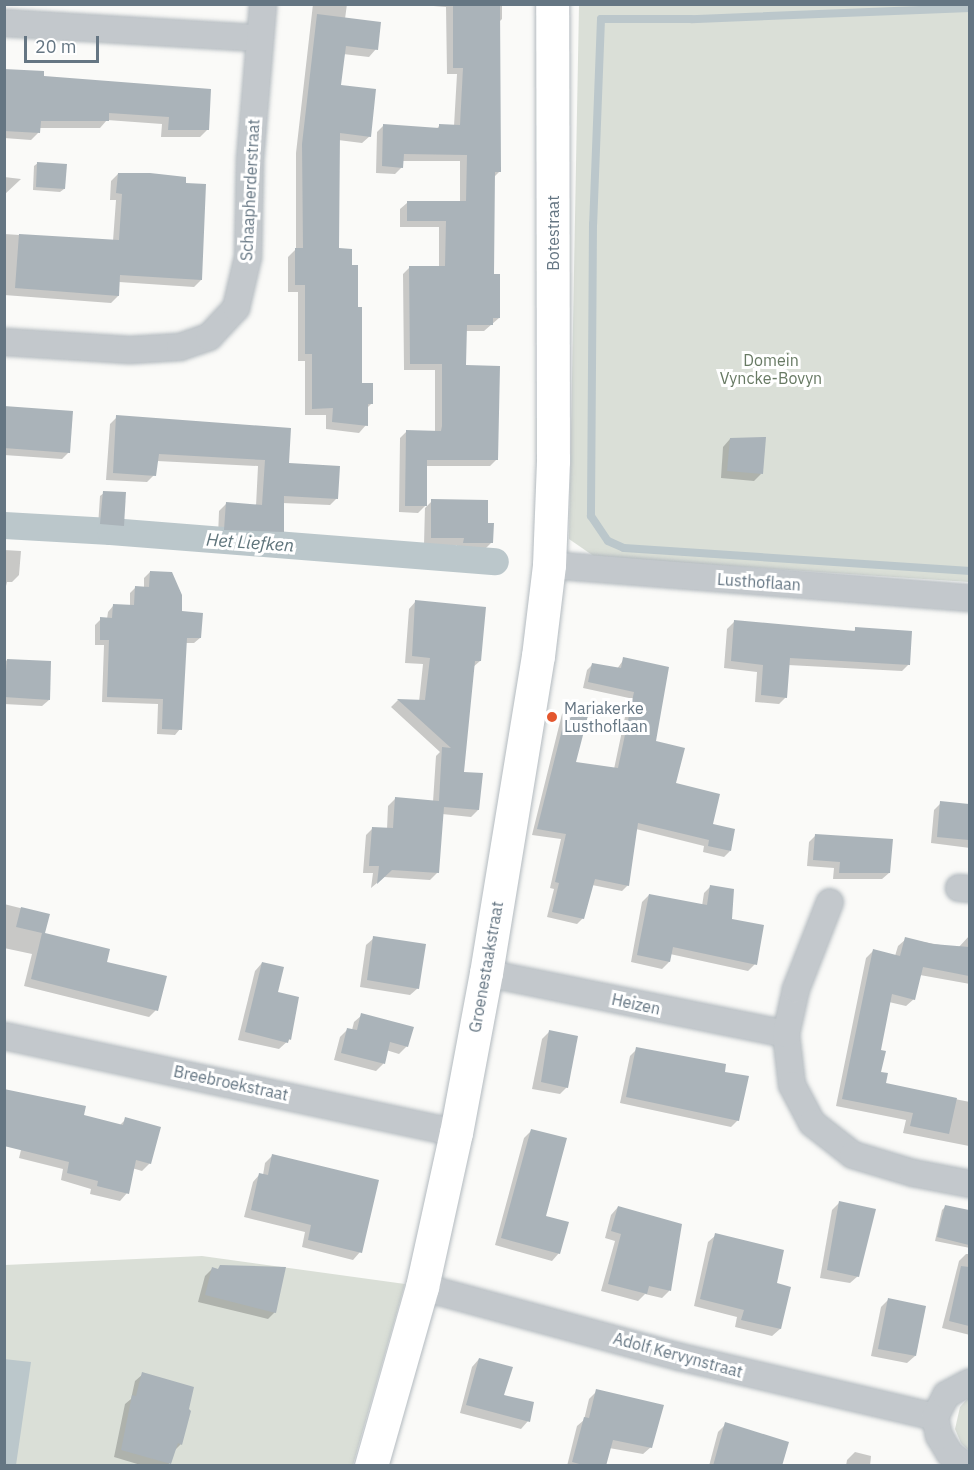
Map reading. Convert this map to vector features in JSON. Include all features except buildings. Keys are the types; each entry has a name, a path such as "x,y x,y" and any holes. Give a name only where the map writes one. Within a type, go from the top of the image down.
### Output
{"street":[{"name":"Schaapherderstraat","path":"4,342 130,350 180,347 209,337 236,308 248,257 250,160 263,4"},
{"name":"Botestraat","path":"552,4 553,460"},
{"path":"4,23 259,38"},
{"name":"Groenestaakstraat","path":"371,1466 422,1287 456,1133 486,973 538,656 549,565 553,460"},
{"name":"Lusthoflaan","path":"549,565 969,598"},
{"path":"830,902 796,989 786,1034 792,1084 812,1123 853,1155 913,1173 969,1184"},
{"name":"Heizen","path":"486,973 786,1034"},
{"name":"Breebroekstraat","path":"4,1036 456,1133"},
{"name":"Adolf Kervynstraat","path":"422,1287 680,1357 935,1417"},
{"path":"966,1466 950,1454 939,1436 935,1417 946,1395 969,1382"}],"green space":[{"name":"Domein Vyncke-Bovyn","path":"579,5 969,5 969,582 595,557 569,539"},
{"path":"202,1256 405,1284 353,1465 5,1466 5,1265"},
{"path":"969,1397 969,1451 961,1443 955,1429 960,1407"}],"shaded area":[{"path":"4,1359 31,1362 16,1465 5,1465"}],"waterway":[{"path":"970,8 691,19 601,19 593,224 591,516 608,541 624,548 970,571"},
{"name":"Het Liefken","path":"4,525 495,561"}],"place":[{"name":"Mariakerke Lusthoflaan","path":"552,717"}]}
